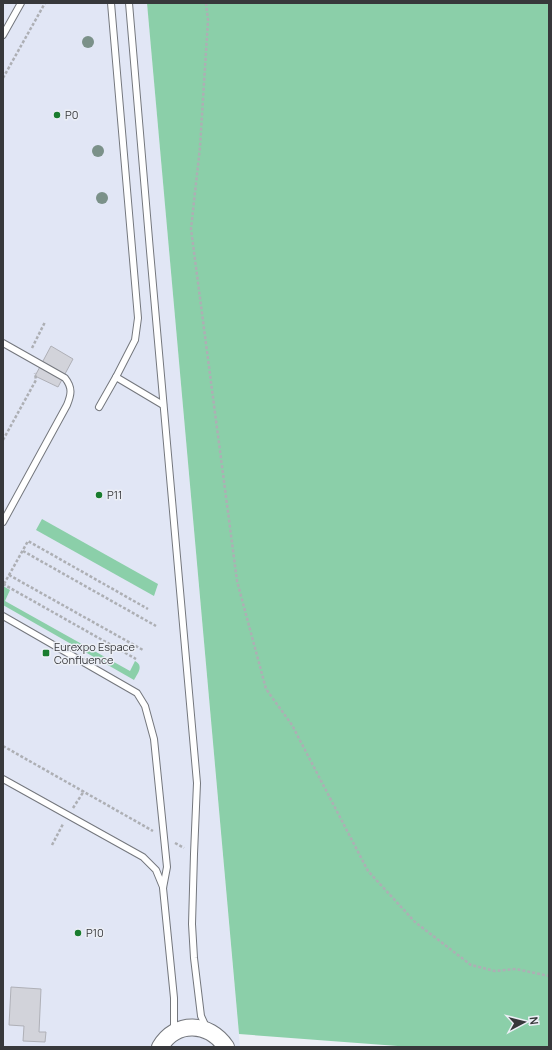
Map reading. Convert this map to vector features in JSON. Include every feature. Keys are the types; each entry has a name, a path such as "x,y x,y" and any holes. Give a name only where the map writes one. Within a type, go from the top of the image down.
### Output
{"street":[{"path":"160,1047 164,1040 174,1032 185,1028 197,1027 208,1030 218,1037 226,1047"}],"lane":[{"path":"3,35 21,3"},
{"path":"99,407 135,340 138,318 111,3"},
{"path":"129,3 197,783 192,924 194,958 201,1016 208,1030"},
{"path":"3,343 65,378 71,387 67,405 3,522"},
{"path":"116,377 164,405"},
{"path":"3,616 137,693 145,706 154,739 167,867 163,888"},
{"path":"3,778 143,856 156,870 163,888 174,998 174,1032"}],"path":[{"path":"3,78 45,3"},
{"path":"206,3 208,20 200,148 191,229 237,581 266,689 292,725 368,871 415,922 471,965 496,971 516,969 549,976"},
{"path":"3,440 36,380 35,370 23,364 45,322"},
{"path":"136,659 3,584 28,541 148,609"},
{"path":"23,551 156,626"},
{"path":"9,575 143,650"},
{"path":"3,746 194,854"}],"shaded area":[{"path":"3,3 147,3 240,1047 3,1047"}],"green space":[{"path":"147,3 549,3 549,1047 411,1047 239,1034"},
{"path":"42,519 158,584 154,596 36,530"},
{"path":"3,586 10,590 5,601 130,671 135,661 138,663 140,667 134,680 3,605"}],"building":[{"path":"51,346 73,359 58,387 35,376"},
{"path":"11,987 41,989 39,1032 46,1032 45,1042 23,1041 24,1026 9,1025"}],"place":[{"name":"P0","path":"57,115"},
{"name":"P11","path":"99,495"},
{"name":"Eurexpo Espace Confluence","path":"46,653"},
{"name":"P10","path":"78,933"}]}
